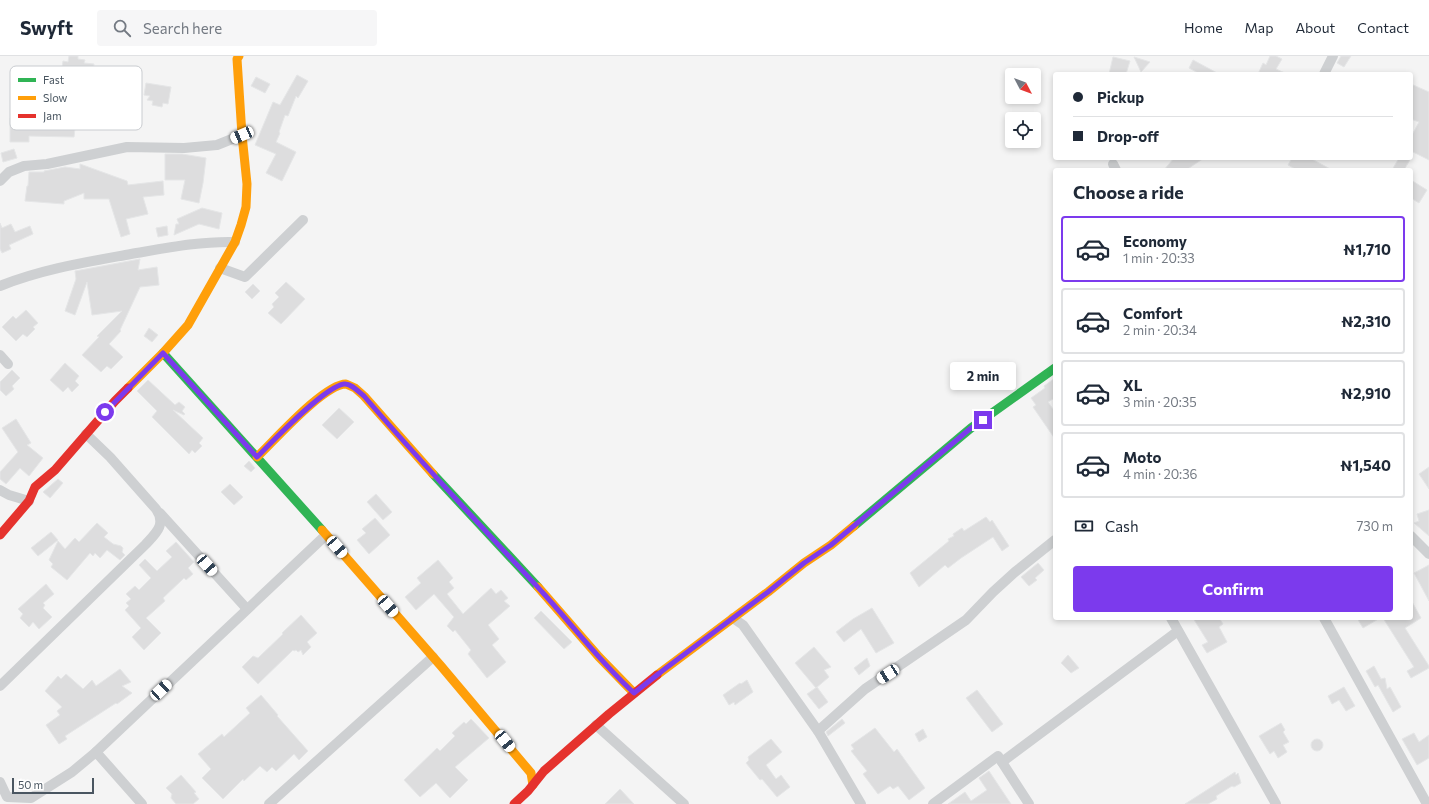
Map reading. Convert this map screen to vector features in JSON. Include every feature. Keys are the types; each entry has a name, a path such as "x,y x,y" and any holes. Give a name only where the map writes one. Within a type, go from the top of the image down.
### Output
{"street":[{"path":"1325,72 1333,56"},
{"path":"0,535 29,501 35,487 55,470 115,401 163,353 188,325 235,242 246,207 247,184 235,57"},
{"path":"0,181 9,172 24,166 47,164 127,147 184,148 209,146 216,145 242,135"},
{"path":"220,268 244,277 303,220"},
{"path":"0,286 23,276 97,260 183,245 235,242"},
{"path":"163,353 257,457 470,699 531,773 533,785"},
{"path":"0,355 8,364"},
{"path":"514,804 533,785 544,771 634,693 804,563 831,545 971,428 1053,369"},
{"path":"257,457 328,391 344,384 351,386 364,396 443,485 557,608 616,677 634,693"},
{"path":"86,434 110,457 247,609"},
{"path":"0,490 9,495 29,501"},
{"path":"0,686 156,533 161,523 160,515 156,509"},
{"path":"0,782 7,797 31,798 72,772 96,752 326,535"},
{"path":"1413,538 1429,554"},
{"path":"818,731 865,689 966,620 1015,572 1053,542"},
{"path":"733,618 743,625 818,731 861,804"},
{"path":"1171,620 1276,804"},
{"path":"1325,620 1427,804"},
{"path":"1002,762 1178,631"},
{"path":"269,804 433,657"},
{"path":"596,725 684,804"},
{"path":"96,752 142,804"},
{"path":"933,804 998,756 1029,804"},
{"path":"531,773 544,771"}],"building":[{"path":"69,56 78,56 78,59 85,60 84,63 94,64 94,66 62,66 63,61 68,62"},
{"path":"1270,56 1276,56 1282,59 1276,69 1283,72 1259,72 1263,63 1266,65"},
{"path":"1341,56 1351,56 1344,67 1337,63"},
{"path":"1113,57 1130,61 1127,72 1109,72"},
{"path":"1134,57 1150,62 1141,72"},
{"path":"1193,60 1215,72 1196,72 1189,68"},
{"path":"297,75 308,81 298,98 296,96 288,116 285,115 276,142 296,152 282,181 266,173 276,154 255,145 273,102 280,105"},
{"path":"256,77 270,84 265,93 251,86"},
{"path":"146,83 171,87 168,104 163,103 162,107 152,105 153,101 147,100 150,96 144,95"},
{"path":"1413,85 1429,92 1429,160 1413,152 1413,133 1419,122 1413,120"},
{"path":"10,130 75,130 74,137 29,136 29,142 10,142"},
{"path":"14,149 17,158 3,162 1,153"},
{"path":"165,154 182,154 206,158 199,203 181,199 185,180 165,180"},
{"path":"1172,160 1201,160 1189,168 1166,168"},
{"path":"1291,160 1314,160 1328,168 1293,168 1288,165"},
{"path":"1398,160 1410,160 1405,168 1393,168"},
{"path":"80,164 127,181 128,185 163,181 164,195 143,197 148,214 126,219 130,234 121,237 109,199 84,199 84,193 64,201 64,204 25,201 29,172 44,172 65,167 80,169"},
{"path":"1413,181 1427,190 1419,203 1413,199"},
{"path":"202,208 222,213 219,229 199,224 174,235 176,224 179,224 177,219"},
{"path":"0,223 2,228 11,224 15,232 30,226 33,234 9,245 11,249 2,253 0,249"},
{"path":"167,226 168,235 158,237 156,228"},
{"path":"140,259 138,270 157,267 159,285 140,287 120,330 121,331 109,344 123,357 111,369 107,366 101,372 82,355 99,337 97,336 122,311 92,315 87,282 75,315 65,311 76,279 75,271"},
{"path":"286,282 305,299 281,324 268,313 274,307 272,304 279,297 275,293"},
{"path":"253,284 260,291 252,299 245,292"},
{"path":"26,310 38,323 33,327 35,329 27,337 23,334 16,341 2,327 13,316 16,319"},
{"path":"149,328 158,335 152,342 144,336"},
{"path":"65,363 79,376 75,381 79,385 72,392 68,387 63,392 50,380"},
{"path":"12,370 20,378 12,386 14,389 6,396 0,390 0,382"},
{"path":"1053,379 1053,399 1048,402 1053,409 1053,436 1033,407 1036,405 1031,398 1045,388 1044,386"},
{"path":"148,380 175,405 179,402 185,407 182,411 185,414 184,415 173,410 203,438 199,443 202,446 195,453 192,450 189,454 152,417 157,411 137,391"},
{"path":"339,408 354,422 337,439 322,425"},
{"path":"16,419 31,443 27,445 43,458 29,476 20,468 6,484 0,479 0,472 18,452 2,428"},
{"path":"249,461 255,468 251,472 244,466"},
{"path":"1429,467 1429,489 1419,474"},
{"path":"58,479 63,483 50,498 43,492"},
{"path":"230,484 243,497 234,505 221,492"},
{"path":"376,494 392,512 383,520 367,502"},
{"path":"1429,510 1429,536 1414,523 1419,521 1417,514"},
{"path":"986,517 990,522 992,520 1009,546 1002,551 993,537 948,568 945,565 919,587 910,573 949,541 948,539 954,536 953,534 962,528 964,531"},
{"path":"375,518 390,535 369,554 357,540 366,533 362,529"},
{"path":"97,523 108,533 104,537 113,544 121,546 123,548 122,552 125,555 120,560 107,550 100,558 95,553 93,556 90,553 67,580 51,567 53,564 49,560 58,541 65,549 75,538 79,542"},
{"path":"51,532 58,540 38,556 31,548"},
{"path":"176,542 194,562 188,568 193,574 186,580 184,578 163,598 165,601 146,618 161,633 144,650 132,637 141,628 125,610 129,606 126,603 131,599 126,594 135,586 139,590 151,578 139,565 145,559 157,571 172,557 166,551"},
{"path":"438,560 453,578 449,582 454,588 447,594 463,614 491,588 496,594 501,590 508,598 504,601 510,606 488,625 499,639 492,645 506,662 487,678 468,654 471,650 455,630 453,632 447,626 454,617 434,594 416,610 405,597 421,583 417,578"},
{"path":"1038,563 1044,570 1035,578 1037,580 1029,586 1021,577"},
{"path":"1429,565 1429,601 1414,573"},
{"path":"46,584 54,594 43,603 45,605 43,608 52,617 39,629 33,622 29,627 20,618 23,614 18,609"},
{"path":"1413,604 1421,618 1405,628 1429,668 1411,678 1407,671 1414,667 1384,620 1413,620"},
{"path":"872,608 894,643 876,653 861,629 844,642 836,632 853,619"},
{"path":"541,611 572,642 564,649 534,618"},
{"path":"301,615 317,633 307,642 311,647 303,655 301,650 298,652 293,650 258,684 242,667 253,656 258,658"},
{"path":"1194,620 1220,620 1223,624 1219,627 1227,642 1207,653 1202,645 1208,642"},
{"path":"1358,620 1377,620 1363,628"},
{"path":"814,647 831,667 824,670 829,677 816,688 795,663"},
{"path":"1068,655 1079,668 1071,673 1061,663"},
{"path":"867,658 870,666 859,675 854,668"},
{"path":"1374,666 1381,679 1385,678 1387,689 1390,687 1401,707 1393,712 1378,685 1375,687 1366,671"},
{"path":"120,669 131,682 122,686 132,693 65,736 67,739 59,744 46,725 60,715 57,711 62,707 45,691 58,676 61,679 66,674 83,689 92,680 96,686"},
{"path":"747,680 753,692 735,705 734,702 729,705 723,695"},
{"path":"817,687 828,702 819,709 807,694"},
{"path":"1344,687 1355,706 1346,711 1339,700 1332,704 1328,696"},
{"path":"977,690 1003,724 992,732 966,698"},
{"path":"261,695 278,715 277,716 308,751 299,760 294,754 276,771 272,767 267,772 260,766 244,781 243,779 223,799 202,778 211,769 198,754 222,734 224,737 250,713 246,708"},
{"path":"471,719 489,738 455,767 468,780 450,798 436,783 420,797 404,780 437,748 440,751 455,736 452,733 464,722 466,724"},
{"path":"842,719 845,723 828,736 826,732"},
{"path":"1281,723 1285,730 1283,732 1289,742 1283,745 1287,752 1278,758 1274,751 1270,754 1259,736"},
{"path":"875,728 894,752 897,749 925,788 909,800 898,786 893,789 890,786 878,794 863,774 867,771 851,751 854,749 851,745"},
{"path":"923,729 927,737 919,742 915,734"},
{"path":"1414,733 1419,742 1429,735 1429,758 1417,765 1402,739"},
{"path":"771,739 782,752 766,765 776,779 781,775 790,787 777,797 746,763 749,760 748,757"},
{"path":"1317,739 1321,741 1323,745 1321,749 1317,751 1313,749 1311,745 1313,741"},
{"path":"989,771 1011,804 948,804 965,792 971,801 987,790 979,778"},
{"path":"1235,772 1236,775 1238,773 1241,783 1234,787 1232,786 1216,796 1217,799 1208,804 1185,804"},
{"path":"181,775 196,792 194,793 199,799 193,804 176,804 171,798 172,794 166,788"},
{"path":"620,789 634,804 605,804"}],"traffic: fast":[{"path":"163,353 322,530"},
{"path":"854,526 971,428 1053,369"},
{"path":"433,474 538,587"}],"traffic: slow":[{"path":"128,388 163,353 188,325 235,242 241,225 246,207 247,184 237,59 239,56"},
{"path":"257,457 300,414 325,393 337,386 346,384 355,388 364,396 433,474"},
{"path":"657,675 768,592 804,563 831,545 854,526"},
{"path":"322,530 441,666 531,773 533,785"},
{"path":"538,587 599,657 634,693"}],"traffic: jam":[{"path":"0,535 29,501 35,487 55,470 128,388"},
{"path":"514,804 528,791 544,771 609,714 657,675"}],"route":[{"path":"105,412 163,353 257,457 328,391 344,384 351,386 364,396 443,485 557,608 616,677 634,693 804,563 831,545 971,428 983,420"}]}
